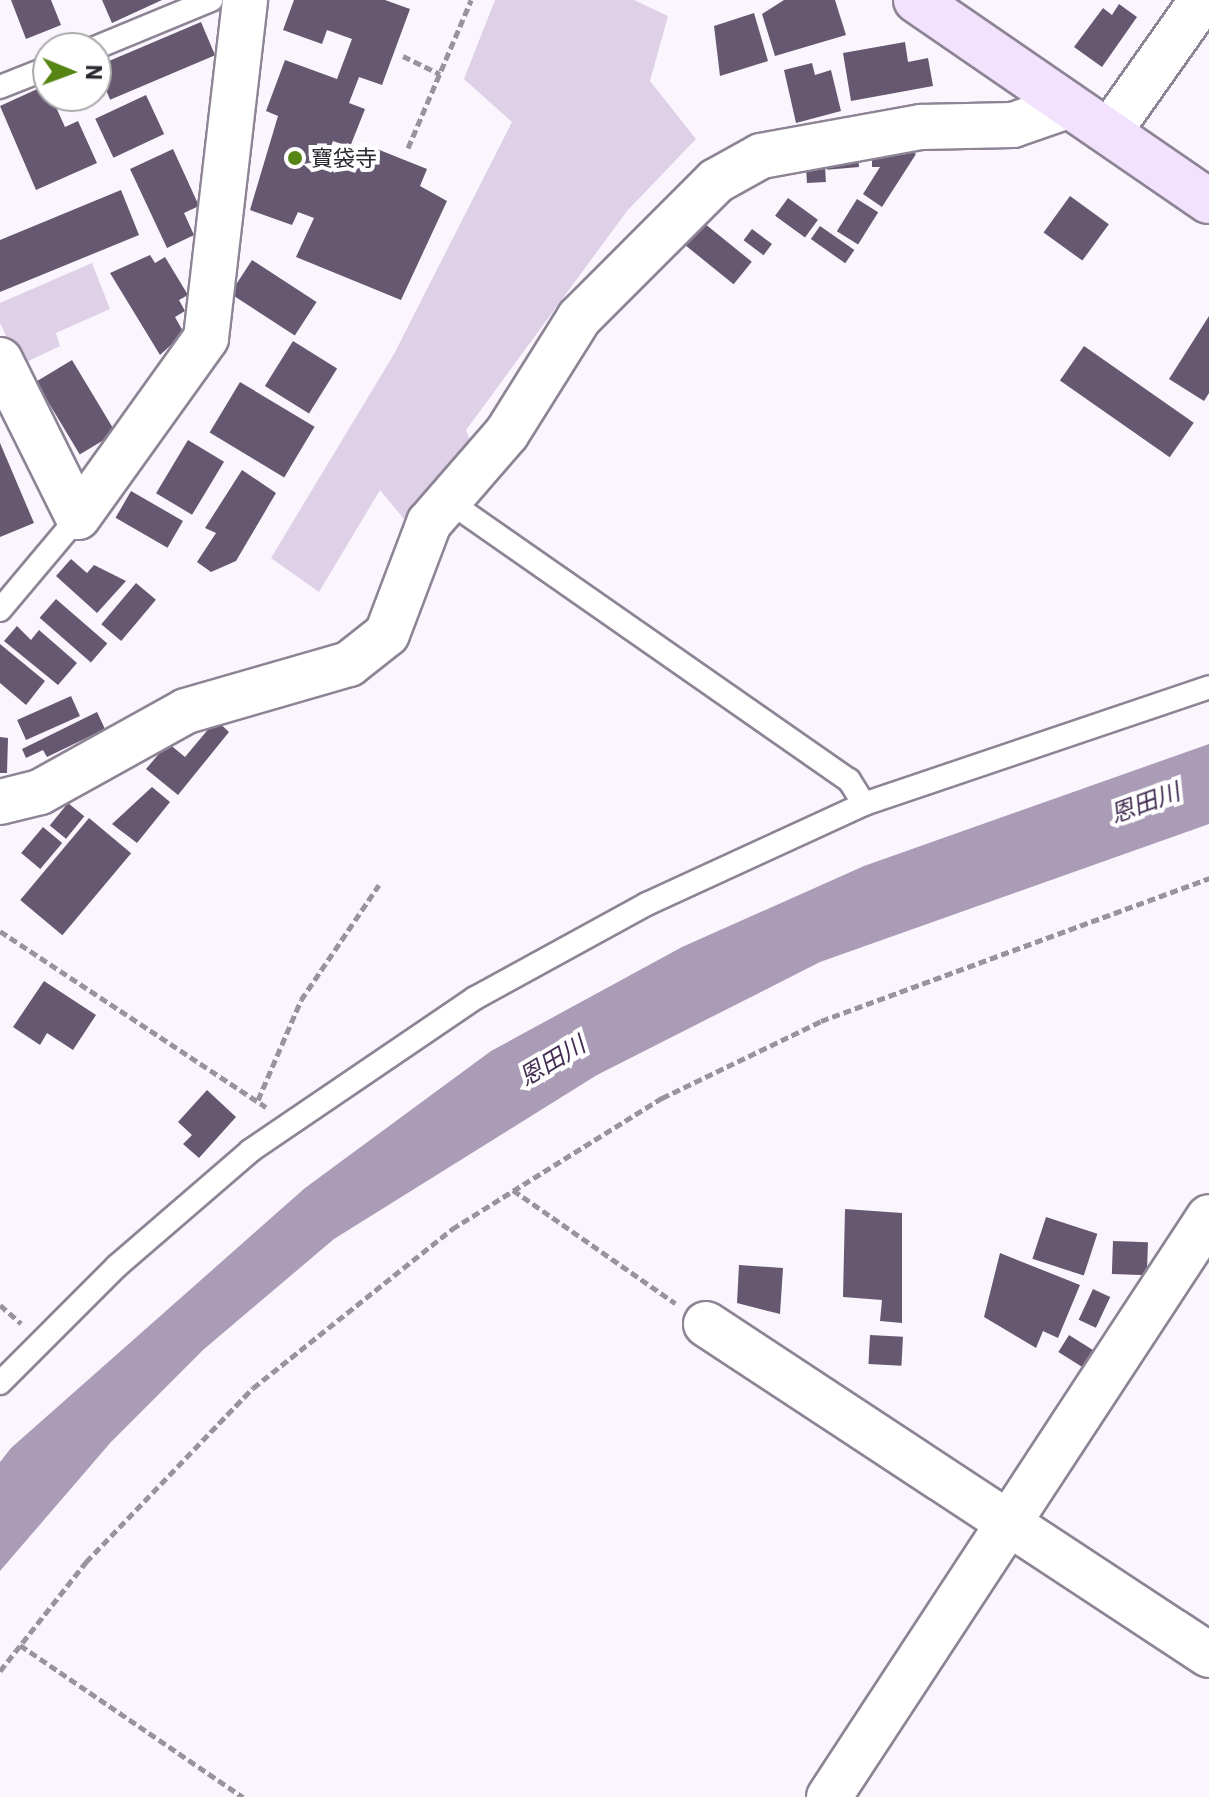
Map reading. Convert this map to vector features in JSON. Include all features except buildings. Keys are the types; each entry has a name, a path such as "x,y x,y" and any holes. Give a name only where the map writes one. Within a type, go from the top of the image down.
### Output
{"street":[{"path":"0,360 78,517 206,338 245,0"},
{"path":"916,0 1209,201"},
{"path":"1109,132 1202,0"},
{"path":"0,802 40,792 186,711 349,664 387,634 418,546 447,500 507,433 579,318 716,181 774,153 921,127 1013,125 1068,106"},
{"path":"829,1797 1209,1217"},
{"path":"706,1324 1209,1655"}],"lane":[{"path":"112,41 211,0"},
{"path":"0,87 32,74"},
{"path":"447,500 849,780 864,804"},
{"path":"0,610 78,517"},
{"path":"0,1383 117,1266 283,1126 475,998 647,904 864,804 1209,687"}],"path":[{"path":"408,148 471,0"},
{"path":"403,56 440,74"},
{"path":"0,1671 86,1562 253,1388 513,1190 662,1098 821,1021 1209,878"},
{"path":"258,1100 301,1000 379,885"},
{"path":"0,931 258,1100 283,1126"},
{"path":"513,1190 706,1324"},
{"path":"20,1645 243,1797"}],"shaded area":[{"path":"495,0 634,0 668,16 650,81 696,139 627,211 466,430 474,450 404,519 380,490 319,592 271,558 394,354 512,122 464,79"},
{"path":"92,263 110,309 56,333 60,346 20,365 0,323 0,303"}],"water":[{"name":"恩田川","path":"1209,744 1209,824 820,962 597,1075 334,1239 203,1350 111,1442 0,1571 0,1462 11,1448 305,1188 491,1051 682,947 864,866"}],"place":[{"name":"寶袋寺","path":"295,158"}]}
